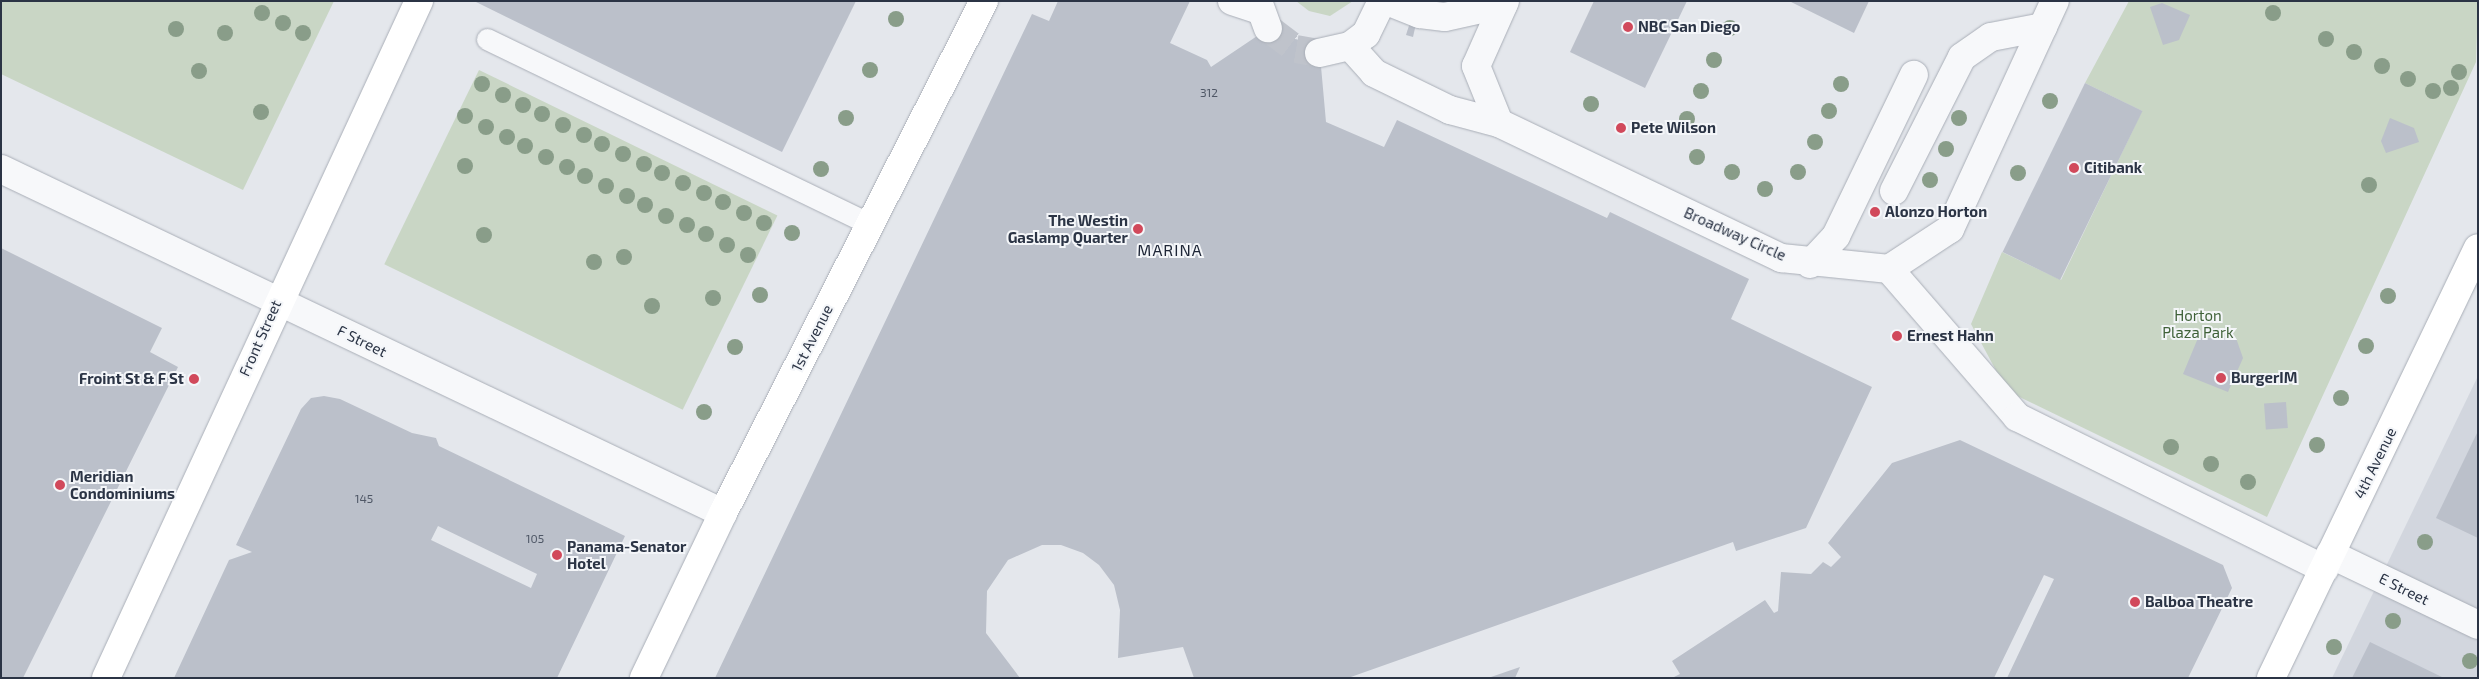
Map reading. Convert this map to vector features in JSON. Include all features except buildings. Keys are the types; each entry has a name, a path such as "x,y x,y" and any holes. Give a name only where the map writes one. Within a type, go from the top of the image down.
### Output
{"main road":[{"name":"Front Street","path":"106,678 277,301 419,1"},
{"name":"1st Avenue","path":"644,678 723,513 984,1"},
{"name":"4th Avenue","path":"2271,678 2478,248"}],"street":[{"path":"1232,1 1262,13"},
{"path":"1319,54 1350,46 1366,34 1382,1"},
{"path":"1387,1 1420,14 1445,17 1504,2"},
{"path":"1889,269 1950,229 2055,1"},
{"path":"1499,123 1476,66 1504,2"},
{"path":"1894,191 1962,57 1991,37 2043,27"},
{"name":"Broadway Circle","path":"1350,46 1374,73 1450,110 1499,123 1782,258 1810,264 1889,269"},
{"path":"1810,264 1836,236 1914,75"},
{"name":"F Street","path":"1,169 723,513"},
{"name":"E Street","path":"1889,269 2017,417 2327,562 2478,624"}],"lane":[{"path":"487,39 870,224"}],"shaded area":[{"path":"2478,376 2478,678 2332,678"}],"green space":[{"path":"1,1 334,1 243,190 1,74"},
{"path":"1296,1 1353,1 1330,16 1309,11"},
{"name":"Horton Plaza Park","path":"2129,1 2478,1 2476,62 2267,517 2007,391 1971,324 2002,252 2061,280 2142,111 2085,83"},
{"path":"479,70 777,216 683,410 384,264"}],"tunnel":[{"path":"1268,28 1296,49 1319,53"}],"place":[{"name":"NBC San Diego","path":"1628,27"},
{"name":"Pete Wilson","path":"1621,128"},
{"name":"Citibank","path":"2074,168"},
{"name":"Alonzo Horton","path":"1875,212"},
{"name":"The Westin Gaslamp Quarter","path":"1138,229"},
{"name":"Ernest Hahn","path":"1897,336"},
{"name":"BurgerIM","path":"2221,378"},
{"name":"Froint St & F St","path":"194,379"},
{"name":"Meridian Condominiums","path":"60,485"},
{"name":"Panama-Senator Hotel","path":"557,555"},
{"name":"Balboa Theatre","path":"2135,602"}],"district":[{"name":"MARINA","path":"1170,250"}]}
